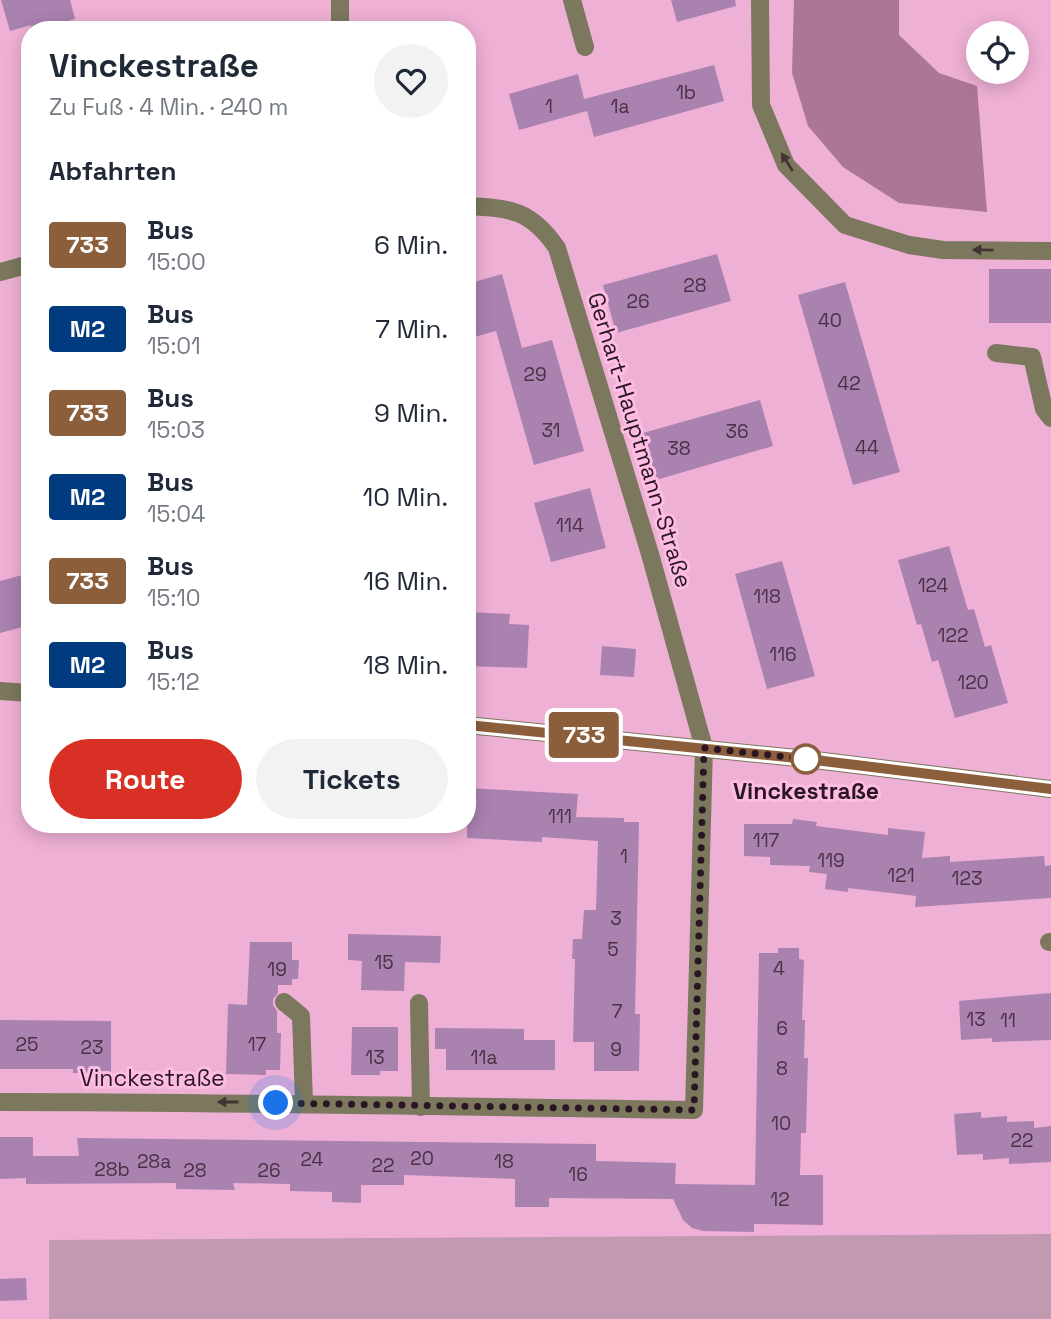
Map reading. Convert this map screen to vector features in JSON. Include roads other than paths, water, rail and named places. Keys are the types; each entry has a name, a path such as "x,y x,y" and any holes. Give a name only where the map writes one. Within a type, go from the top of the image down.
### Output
{"street":[{"path":"341,21 342,0"},
{"path":"572,0 585,47"},
{"path":"760,0 761,105 786,165 845,225 909,245 943,250 1051,251"},
{"name":"Gerhart-Hauptmann-Straße","path":"476,207 511,211 533,219 557,248 650,554 704,748"},
{"path":"0,272 21,266"},
{"path":"996,353 1032,357 1044,409 1051,418"},
{"path":"0,691 21,692"},
{"path":"476,726 704,748 1051,789"},
{"name":"Vinckestraße","path":"0,1102 304,1103 694,1110 704,748"},
{"path":"284,1002 301,1016 304,1103"},
{"path":"419,1003 421,1107"}],"place":[{"name":"Vinckestraße","path":"806,759"}]}
